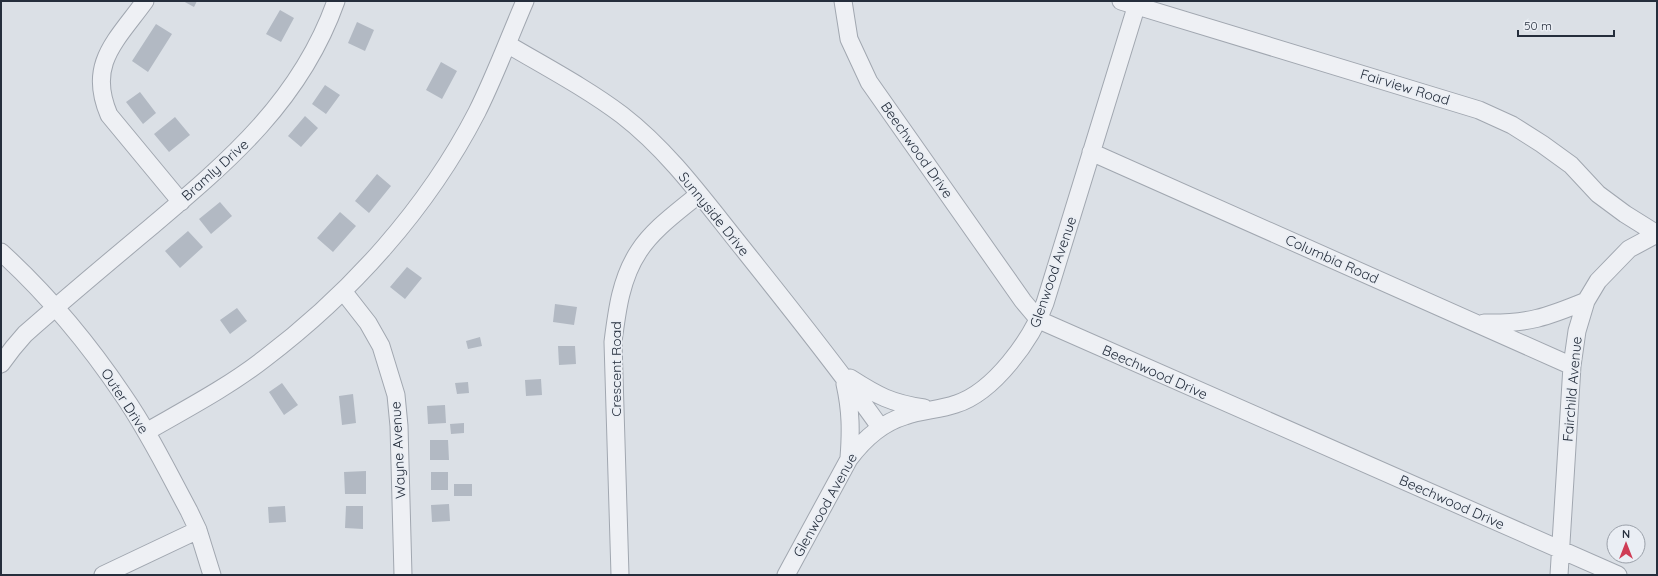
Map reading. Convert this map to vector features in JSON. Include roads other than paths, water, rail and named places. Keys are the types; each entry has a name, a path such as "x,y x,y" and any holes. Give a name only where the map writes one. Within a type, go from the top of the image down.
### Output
{"street":[{"path":"145,1 108,53 101,70 100,83 102,101 109,115 181,202"},
{"name":"Bramly Drive","path":"1,364 12,348 25,334 181,202 249,139 278,106 305,68 326,28 336,1"},
{"path":"146,432 227,384 264,360 343,292 378,255 418,206 477,112 525,1"},
{"name":"Beechwood Drive","path":"843,1 848,39 869,82 1023,301 1039,320 1618,575"},
{"name":"Glenwood Avenue","path":"786,575 849,459 862,442 880,427 905,416 957,404 979,393 996,378 1030,337 1039,320 1091,152 1132,3"},
{"name":"Fairview Road","path":"1132,3 1479,110 1512,125 1542,144 1571,165 1598,194 1656,234"},
{"name":"Sunnyside Drive","path":"506,44 586,89 623,116 657,146 699,194 843,374 880,427"},
{"name":"Columbia Road","path":"1091,152 1572,366"},
{"name":"Crescent Road","path":"620,575 613,342 617,310 624,282 639,250 657,229 699,194"},
{"name":"Fairchild Avenue","path":"1559,575 1572,366 1577,331 1586,301 1598,281 1630,249 1656,234"},
{"name":"Outer Drive","path":"1,252 25,274 56,307 107,372 146,432 198,530 212,575"},
{"name":"Wayne Avenue","path":"343,292 368,323 381,346 396,395 399,426 402,575"},
{"path":"1477,323 1526,322 1549,316 1586,301"},
{"path":"843,374 875,394 898,404 935,409"},
{"path":"843,374 850,406 852,426 849,459"},
{"path":"103,575 198,530"}]}
